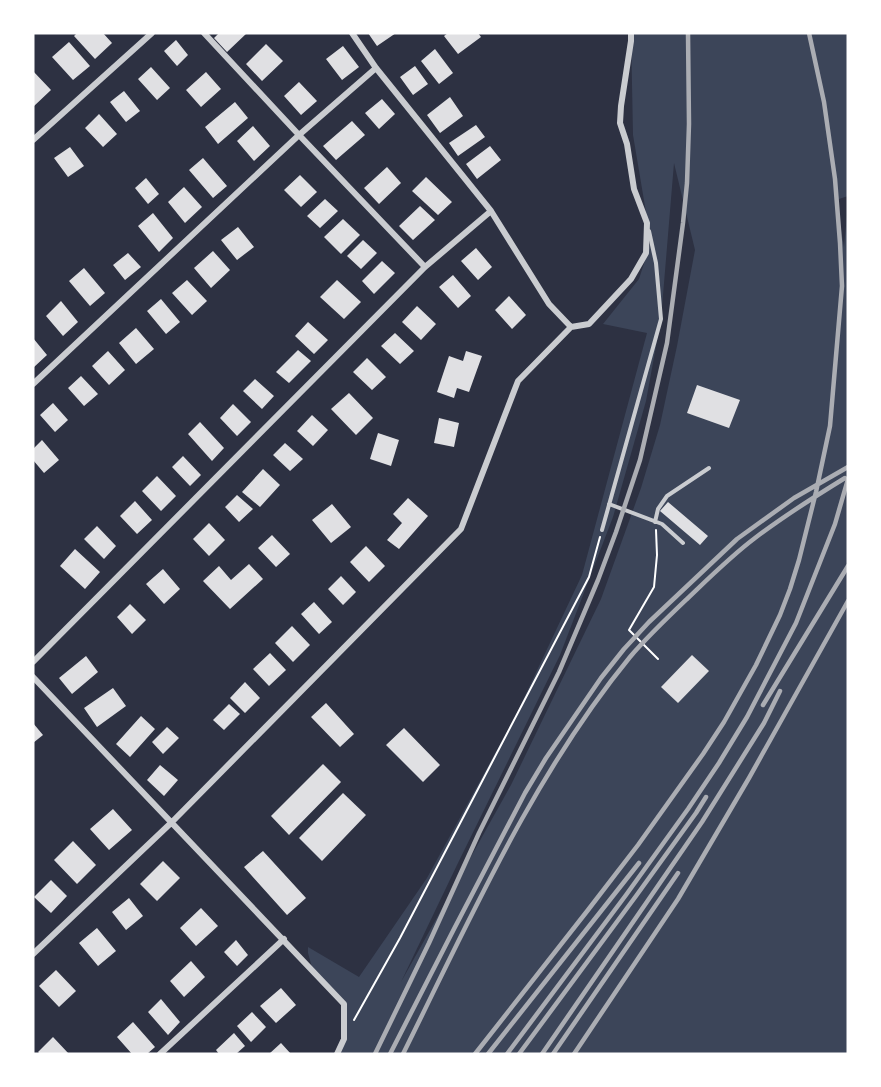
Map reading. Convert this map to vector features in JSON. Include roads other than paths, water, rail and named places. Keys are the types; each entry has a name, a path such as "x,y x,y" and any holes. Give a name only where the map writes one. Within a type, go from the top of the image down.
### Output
{"street":[{"path":"33,140 152,33"},
{"path":"204,33 425,267"},
{"path":"352,33 376,68 491,211 549,304 571,327"},
{"path":"33,954 172,822 461,529 518,381 571,327 589,324 631,279 646,253 647,223 634,189 627,144 620,123 631,33"},
{"path":"33,384 299,135 376,68"},
{"path":"33,662 425,267 491,211"},
{"path":"33,677 344,1004 344,1039 337,1054"},
{"path":"160,1054 284,939"}],"lane":[{"path":"602,530 661,319 656,263 647,223"},
{"path":"655,522 658,508 667,496 709,468"},
{"path":"609,504 662,525 683,543"}],"railway":[{"path":"375,1054 479,833 559,672 598,580 640,460 667,343 683,223 689,124 688,33"},
{"path":"475,1054 638,845 703,754 756,665 790,589 816,492 830,426 842,286 835,179 824,102 809,33"},
{"path":"390,1054 525,793 601,678 649,622 737,539 794,498 848,467"},
{"path":"403,1054 506,849 563,749 595,702 644,642 737,552 788,514 845,478"},
{"path":"507,1054 688,809 747,717 796,623 835,524 848,479"},
{"path":"763,705 848,566"},
{"path":"574,1054 678,899 848,601"},
{"path":"542,1054 702,822 764,723 780,691"},
{"path":"519,1054 706,797"},
{"path":"488,1054 639,863"},
{"path":"553,1054 678,873"}]}
